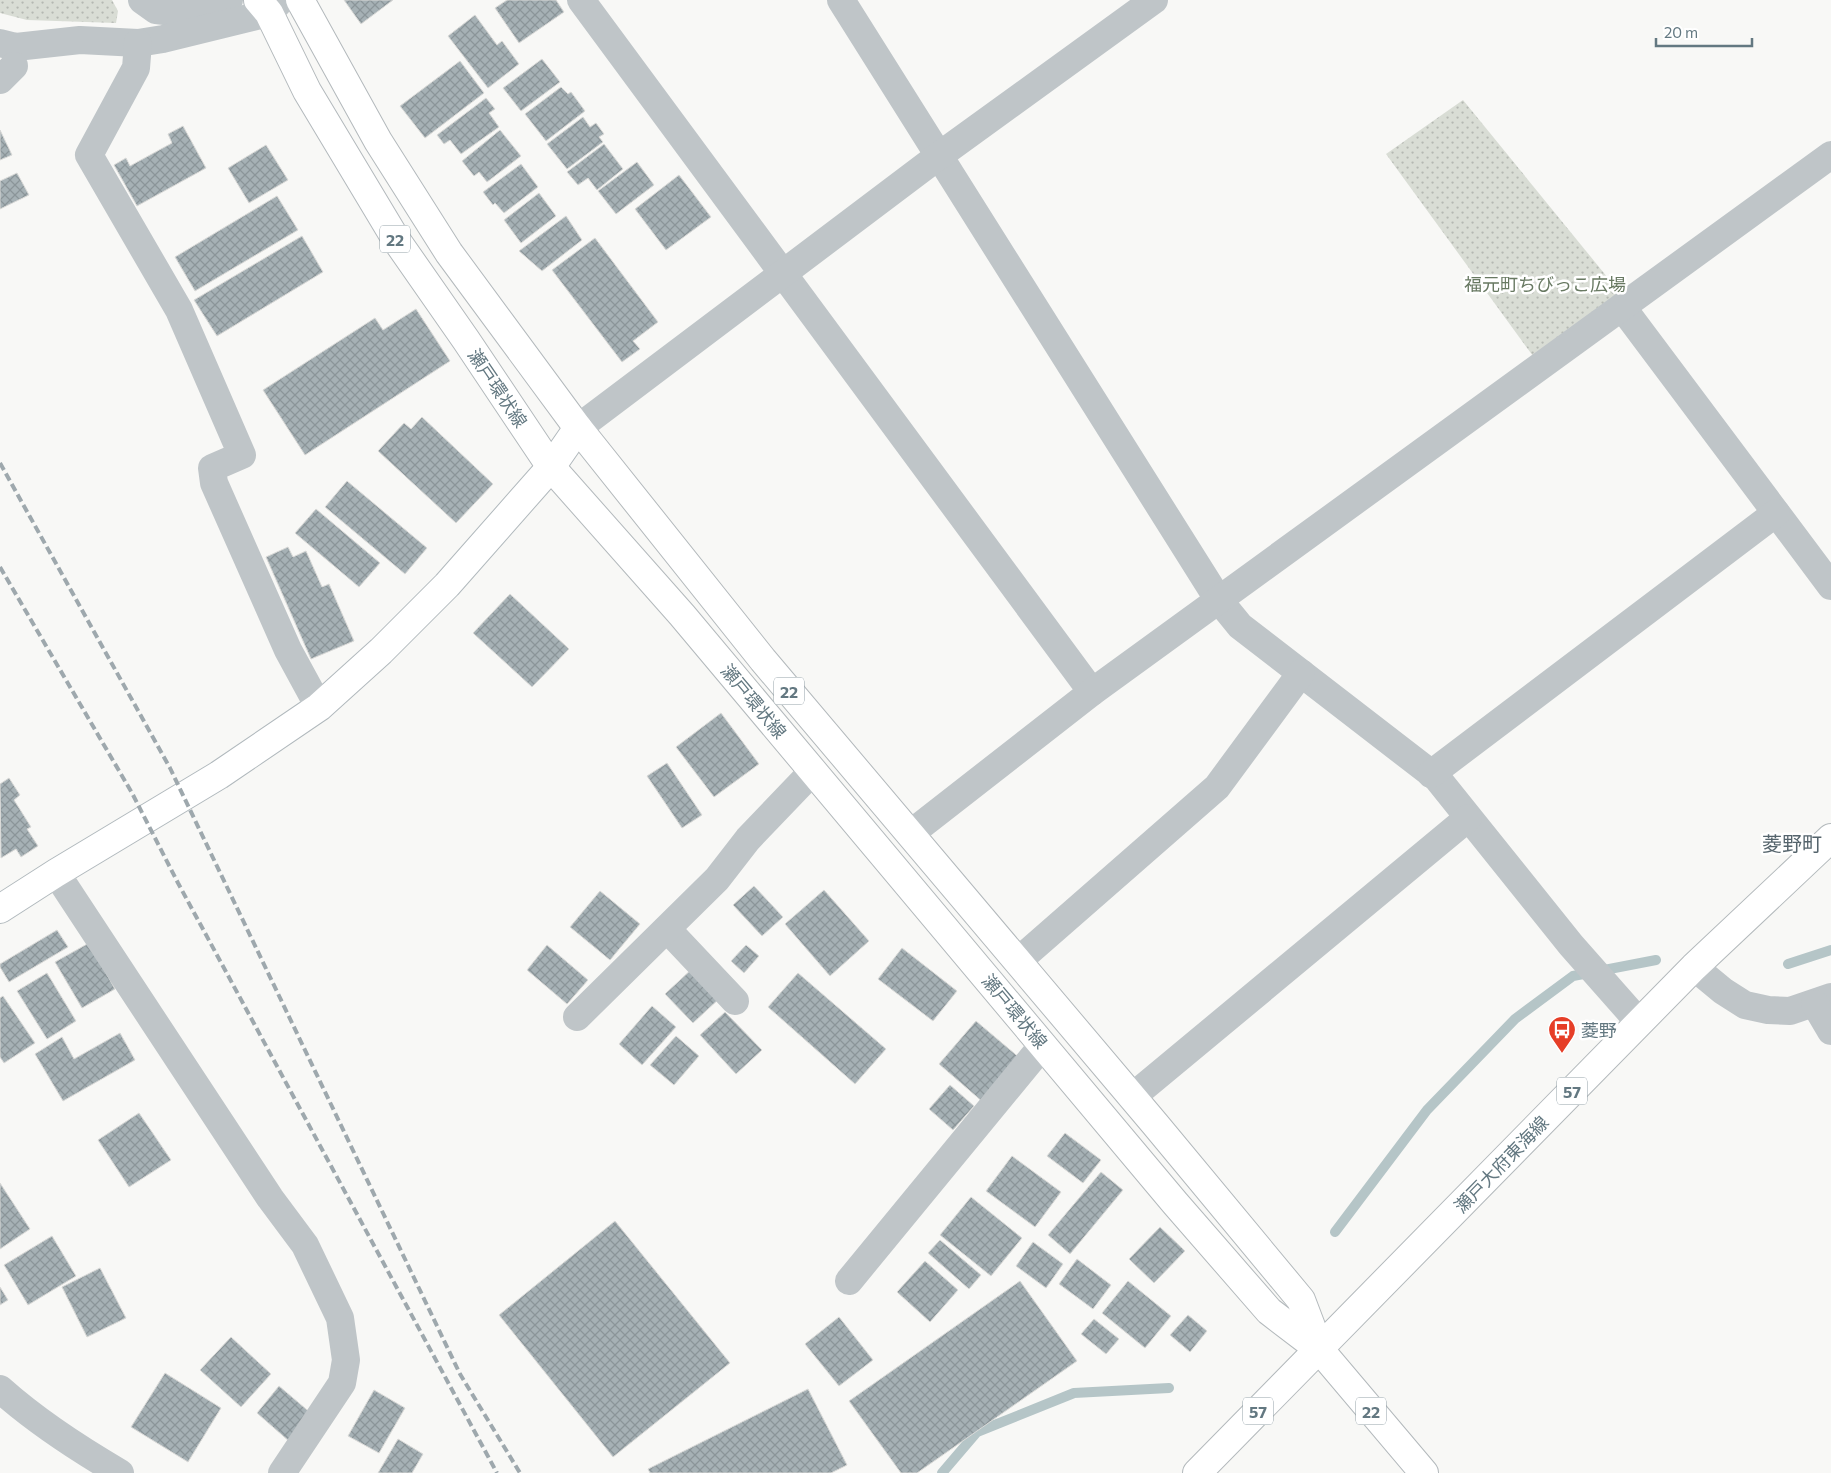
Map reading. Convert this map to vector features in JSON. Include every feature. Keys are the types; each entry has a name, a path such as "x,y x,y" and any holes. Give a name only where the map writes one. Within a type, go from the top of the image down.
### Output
{"main road":[{"name":"瀬戸環状線","path":"300,0 378,141 449,253 578,428 764,660 1301,1300 1320,1350"},
{"name":"瀬戸環状線","path":"269,4 307,91 397,241 551,467 682,615 1169,1195 1269,1311 1320,1350 1424,1473"},
{"path":"0,910 56,873 219,775 319,707 381,651 447,585 551,467 578,428"},
{"name":"瀬戸大府東海線","path":"1197,1473 1320,1350 1639,1022 1694,967 1831,838"}],"street":[{"path":"142,0 156,10 173,12 229,0"},
{"path":"581,0 1092,692"},
{"path":"841,0 1218,599 1240,626 1437,778 1571,945 1639,1022"},
{"path":"578,428 782,272 1154,0"},
{"path":"6,60 80,40 138,43 163,39 269,4"},
{"path":"138,43 136,68 89,155 179,310 242,455 212,468 214,483 288,650 319,707"},
{"path":"910,834 1092,692 1218,599 1831,155"},
{"path":"1622,308 1831,586"},
{"path":"1431,774 1776,513"},
{"path":"1018,961 1217,787 1301,673"},
{"path":"577,1017 717,879 748,839 813,771"},
{"path":"1132,1097 1468,818"},
{"path":"56,873 270,1198 305,1245 340,1318 346,1360 342,1383 282,1473"},
{"path":"667,929 735,1000"},
{"path":"1694,967 1723,991 1744,1004 1768,1010 1790,1011 1823,1001 1831,1031"},
{"path":"850,1281 1043,1045"},
{"path":"0,1389 29,1415 78,1449 120,1473"}],"green space":[{"path":"0,0 112,0 118,11 116,23 27,20 0,13"},
{"name":"福元町ちびっこ広場","path":"1463,100 1621,294 1533,356 1386,154"}],"building":[{"path":"344,0 393,0 361,24"},
{"path":"507,0 556,0 564,12 519,43 495,8"},
{"path":"475,15 497,45 502,41 519,64 488,88 448,36"},
{"path":"542,59 560,82 521,111 503,88"},
{"path":"460,61 484,93 425,138 400,106"},
{"path":"561,87 568,94 571,92 585,111 546,141 525,114"},
{"path":"486,98 495,109 489,113 499,127 461,154 450,140 444,144 437,135"},
{"path":"583,117 590,127 596,123 604,134 599,137 603,142 567,169 547,144"},
{"path":"183,126 206,168 137,206 114,165 126,158 130,166 172,143 168,134"},
{"path":"0,130 12,155 0,160"},
{"path":"500,130 521,156 487,182 479,172 474,176 462,161"},
{"path":"604,144 623,169 597,190 588,178 578,185 567,172"},
{"path":"266,145 288,180 249,203 228,168"},
{"path":"637,162 654,185 616,214 598,191"},
{"path":"521,164 538,187 504,213 495,203 493,205 483,192"},
{"path":"17,173 29,195 0,209 0,181"},
{"path":"679,175 711,217 666,250 635,209"},
{"path":"539,193 556,216 521,243 504,220"},
{"path":"277,196 298,230 195,291 175,257"},
{"path":"566,216 582,240 542,271 519,251"},
{"path":"302,236 323,272 217,336 194,300"},
{"path":"595,238 658,322 633,341 640,349 622,362 552,270"},
{"path":"416,309 450,361 305,455 263,390 375,318 383,330"},
{"path":"422,417 493,484 456,523 378,451 404,423 411,429"},
{"path":"347,481 427,548 405,574 325,507"},
{"path":"316,509 380,563 359,587 295,533"},
{"path":"288,547 293,557 306,551 322,587 329,584 354,641 311,659 266,557"},
{"path":"510,594 569,649 532,687 473,633"},
{"path":"721,713 759,764 714,797 676,747"},
{"path":"667,763 702,815 682,828 647,776"},
{"path":"9,778 20,795 14,800 31,827 27,829 38,846 21,857 16,849 1,858 0,784"},
{"path":"754,886 783,917 762,936 733,905"},
{"path":"824,890 869,941 830,976 785,924"},
{"path":"600,891 640,924 610,960 570,927"},
{"path":"57,930 68,947 9,982 0,964"},
{"path":"89,943 115,989 82,1008 55,962"},
{"path":"547,945 588,980 567,1004 527,970"},
{"path":"746,945 759,956 744,973 731,961"},
{"path":"902,948 957,991 933,1021 878,979"},
{"path":"693,968 721,997 693,1023 665,994"},
{"path":"47,973 76,1021 47,1039 17,991"},
{"path":"798,973 886,1049 855,1084 768,1007"},
{"path":"3,996 35,1043 4,1063 0,1057 0,998"},
{"path":"652,1006 676,1027 642,1065 619,1044"},
{"path":"725,1012 762,1050 736,1074 700,1035"},
{"path":"976,1021 1022,1060 984,1103 939,1064"},
{"path":"120,1033 135,1060 63,1101 35,1054 62,1037 74,1059"},
{"path":"676,1036 699,1056 674,1085 650,1065"},
{"path":"950,1085 974,1106 953,1130 929,1109"},
{"path":"139,1113 171,1160 129,1187 98,1140"},
{"path":"1065,1133 1101,1160 1083,1183 1047,1156"},
{"path":"1012,1156 1061,1192 1035,1227 986,1191"},
{"path":"1101,1172 1123,1190 1070,1254 1048,1235"},
{"path":"0,1183 30,1229 0,1249"},
{"path":"971,1197 1022,1238 991,1276 940,1235"},
{"path":"615,1221 730,1363 613,1457 499,1315"},
{"path":"1160,1227 1185,1251 1154,1283 1129,1259"},
{"path":"52,1236 76,1276 28,1305 4,1265"},
{"path":"940,1240 981,1275 969,1289 928,1253"},
{"path":"1033,1242 1063,1264 1046,1288 1016,1266"},
{"path":"1077,1259 1111,1285 1093,1309 1059,1284"},
{"path":"925,1261 958,1290 930,1322 897,1292"},
{"path":"100,1268 126,1318 87,1337 62,1287"},
{"path":"1020,1281 1077,1361 917,1473 901,1473 849,1401"},
{"path":"1128,1281 1171,1316 1145,1348 1102,1313"},
{"path":"0,1287 8,1300 0,1305"},
{"path":"1188,1315 1207,1331 1190,1352 1170,1335"},
{"path":"839,1317 873,1360 839,1386 805,1344"},
{"path":"1094,1319 1119,1339 1106,1354 1081,1334"},
{"path":"231,1337 271,1374 241,1407 200,1370"},
{"path":"165,1373 221,1408 188,1462 131,1427"},
{"path":"279,1386 313,1415 290,1442 257,1413"},
{"path":"808,1389 847,1465 831,1473 650,1473 648,1469"},
{"path":"374,1390 405,1408 379,1453 348,1436"},
{"path":"398,1439 423,1454 412,1473 378,1473"}],"waterway":[{"path":"1788,964 1831,950"},
{"path":"1335,1232 1427,1110 1515,1019 1573,976 1656,960"},
{"path":"942,1473 977,1432 1074,1393 1169,1388"}],"railway":[{"path":"0,463 170,768 460,1374 520,1473"},
{"path":"0,567 132,793 178,883 497,1473"}],"place":[{"name":"菱野","path":"1562,1054"}],"district":[{"name":"菱野町","path":"1792,843"}]}
